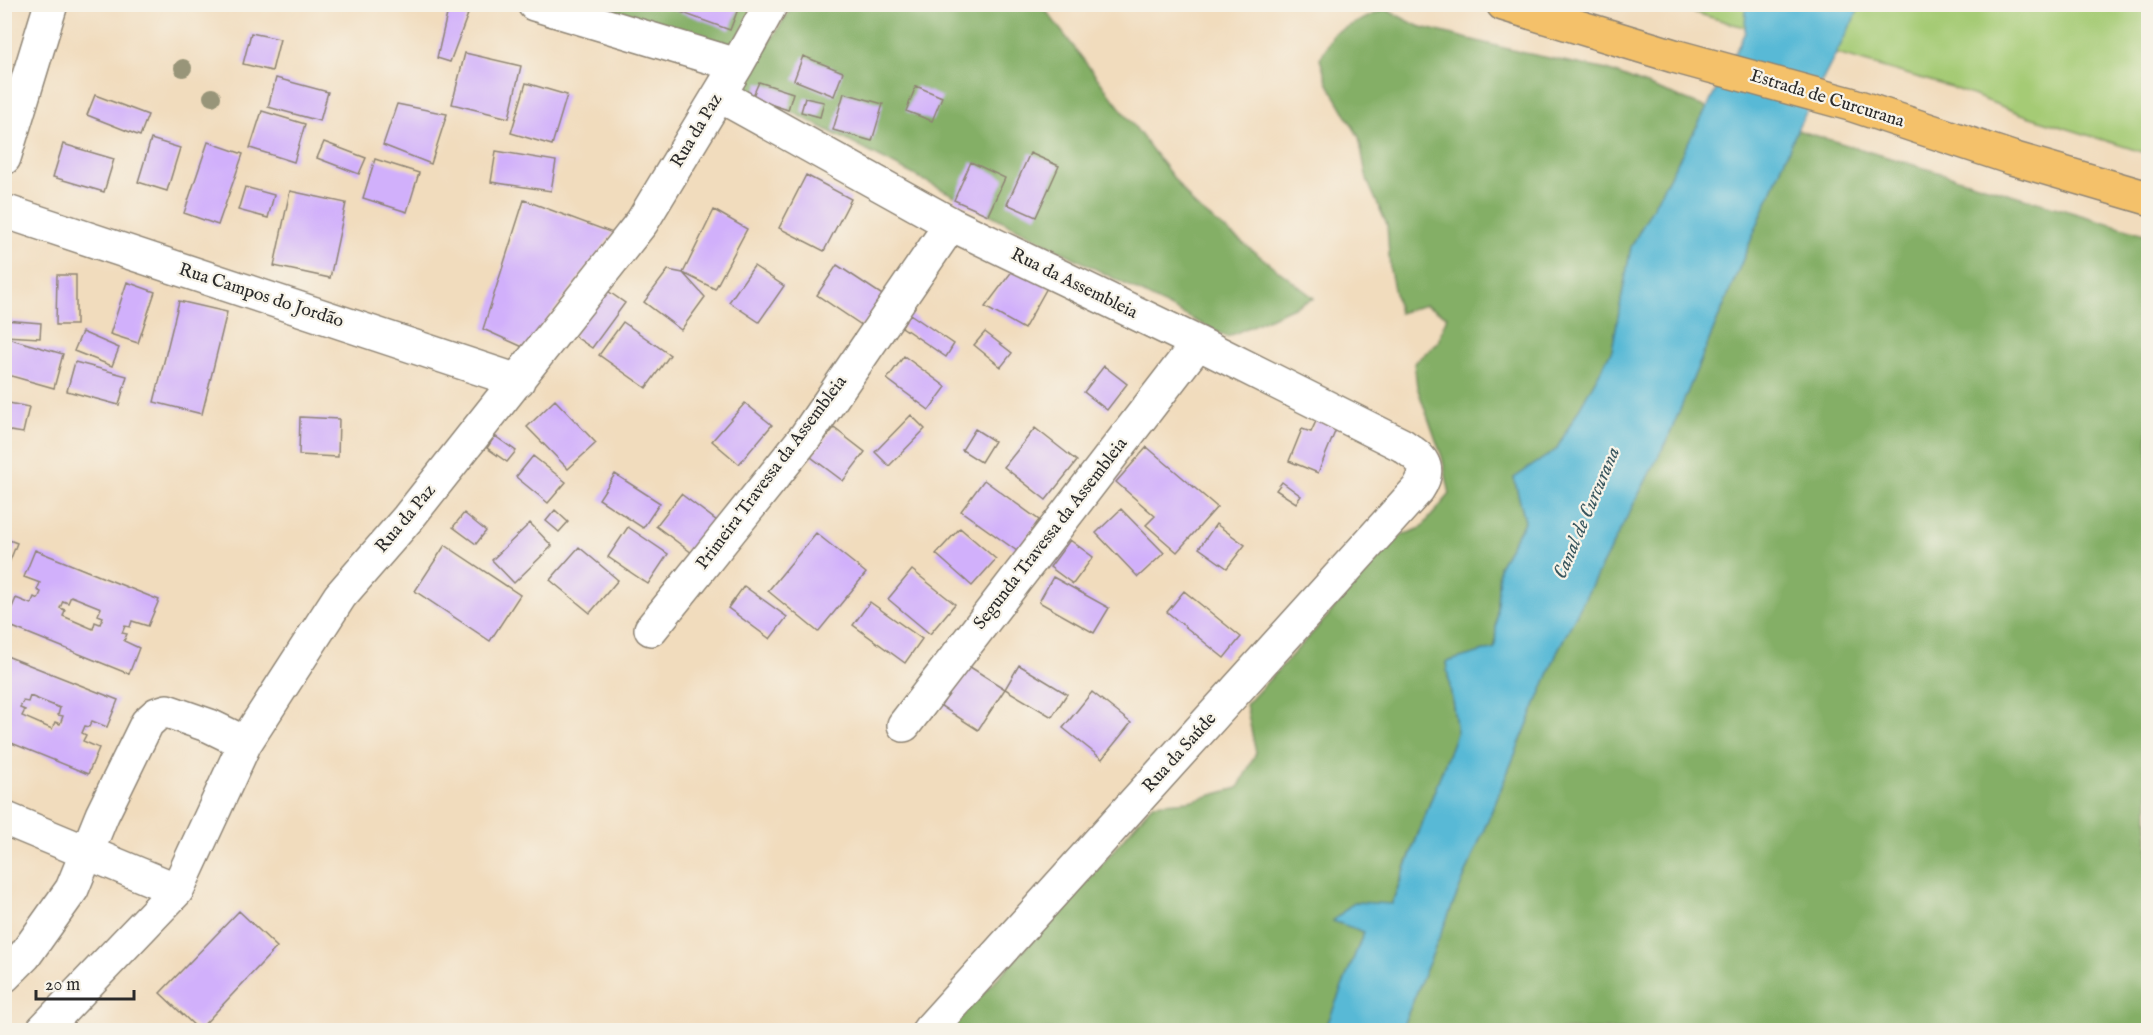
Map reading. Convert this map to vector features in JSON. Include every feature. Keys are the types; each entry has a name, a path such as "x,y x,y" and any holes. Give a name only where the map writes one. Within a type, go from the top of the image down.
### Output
{"main road":[{"name":"Estrada de Curcurana","path":"1503,4 1674,56 1850,104 2012,158 2148,198"}],"street":[{"path":"4,158 51,4"},
{"path":"534,4 737,65"},
{"name":"Rua da Paz","path":"43,1030 177,890 244,743 340,596 408,518 642,222 737,65 771,4"},
{"name":"Rua da Assembleia","path":"719,95 951,224 1198,343 1402,445 1421,459 1425,471"},
{"name":"Rua Campos do Jordão","path":"4,212 518,381"},
{"name":"Primeira Travessa da Assembleia","path":"651,629 806,436 951,224"},
{"name":"Segunda Travessa da Assembleia","path":"904,725 1198,343"},
{"name":"Rua da Saúde","path":"929,1030 1418,489 1424,480 1425,471"},
{"path":"4,976 25,955 72,889 102,815 147,723 157,714 167,711 210,726 244,743"},
{"path":"4,818 177,890"}],"green space":[{"path":"593,5 756,5 734,46"},
{"path":"793,5 1045,5 1047,12 1195,206 1314,298 1227,337 742,86"},
{"path":"1668,5 2148,5 2148,154 2027,116 1951,87"},
{"path":"1385,9 1418,26 1520,52 1607,70 1707,108 1631,247 1612,350 1556,450 1514,478 1525,521 1499,566 1495,648 1446,662 1457,731 1391,905 1354,902 1333,921 1364,932 1325,1030 948,1030 1066,906 1153,804 1189,801 1238,788 1256,753 1246,705 1328,616 1393,539 1421,528 1450,494 1442,457 1417,387 1414,363 1438,342 1447,316 1425,305 1399,313 1390,270 1387,225 1367,180 1359,137 1328,84 1320,59 1334,33"},
{"path":"1797,130 2148,235 2148,1030 1401,1030 1559,648 1669,436"}],"water":[{"name":"Canal de Curcurana","path":"1746,5 1861,5 1797,130 1669,436 1559,648 1401,1030 1325,1030 1364,932 1333,921 1354,902 1392,904 1457,731 1446,662 1495,648 1499,566 1525,521 1514,478 1556,450 1612,350 1631,247 1707,108 1745,32"}],"building":[{"path":"658,4 740,4 730,30"},
{"path":"448,10 468,14 450,62 437,58"},
{"path":"251,33 280,39 272,71 243,64"},
{"path":"465,53 521,66 509,118 452,104"},
{"path":"803,56 843,72 834,96 794,80"},
{"path":"276,78 328,92 320,121 268,107"},
{"path":"759,82 793,93 788,110 752,98"},
{"path":"526,83 567,95 552,145 511,133"},
{"path":"916,86 942,97 932,121 906,111"},
{"path":"844,93 883,104 872,141 833,130"},
{"path":"95,95 148,115 140,136 87,115"},
{"path":"805,98 824,102 820,117 801,112"},
{"path":"397,104 447,114 431,164 383,145"},
{"path":"262,111 305,124 294,162 250,148"},
{"path":"151,139 180,148 167,191 138,182"},
{"path":"208,142 243,154 218,225 184,213"},
{"path":"324,142 366,158 359,174 317,158"},
{"path":"63,144 114,159 104,192 53,177"},
{"path":"496,151 556,161 551,191 491,182"},
{"path":"1030,153 1059,166 1036,217 1007,204"},
{"path":"375,159 419,173 407,212 363,198"},
{"path":"971,162 1005,178 988,215 954,200"},
{"path":"806,175 851,199 824,251 779,228"},
{"path":"245,187 274,195 268,218 238,210"},
{"path":"290,191 346,203 330,278 274,266"},
{"path":"524,200 613,233 525,348 483,329"},
{"path":"714,210 747,229 715,289 683,273"},
{"path":"837,265 884,296 863,326 817,295"},
{"path":"754,266 784,286 759,322 729,302"},
{"path":"1016,266 1053,277 1024,329 985,307"},
{"path":"668,270 683,273 705,297 681,330 644,302"},
{"path":"57,275 76,275 76,325 56,325"},
{"path":"127,282 155,292 138,343 110,334"},
{"path":"605,289 625,303 592,348 573,335"},
{"path":"179,301 227,312 202,414 154,402"},
{"path":"910,314 954,344 946,357 902,327"},
{"path":"4,320 41,323 40,338 4,336"},
{"path":"623,322 670,355 646,388 599,355"},
{"path":"82,332 119,348 112,366 74,351"},
{"path":"985,332 1012,353 1001,367 974,345"},
{"path":"4,337 63,354 54,388 4,374"},
{"path":"904,356 946,387 929,410 887,379"},
{"path":"75,362 127,376 119,405 67,391"},
{"path":"1104,366 1127,384 1107,410 1084,392"},
{"path":"555,400 596,443 568,469 527,427"},
{"path":"4,402 29,407 23,433 4,430"},
{"path":"745,403 772,425 739,464 712,441"},
{"path":"911,415 925,429 889,466 875,452"},
{"path":"300,417 339,419 338,457 299,455"},
{"path":"1317,419 1337,427 1318,473 1289,461 1302,429 1311,432"},
{"path":"834,428 865,452 843,481 811,457"},
{"path":"1035,428 1077,461 1046,500 1004,467"},
{"path":"975,429 994,441 981,462 962,450"},
{"path":"495,436 516,451 507,462 487,448"},
{"path":"1147,447 1217,507 1177,552 1146,525 1155,516 1116,482"},
{"path":"533,456 566,482 548,503 516,477"},
{"path":"615,474 660,503 643,528 599,499"},
{"path":"984,480 1039,520 1017,551 961,511"},
{"path":"1282,482 1301,496 1296,503 1276,490"},
{"path":"681,494 717,521 692,553 656,526"},
{"path":"1121,509 1164,553 1138,577 1096,533"},
{"path":"555,510 568,522 559,532 546,521"},
{"path":"464,513 486,531 476,544 453,527"},
{"path":"530,523 552,546 514,583 492,560"},
{"path":"1216,524 1245,545 1227,568 1199,548"},
{"path":"628,527 668,554 648,584 608,557"},
{"path":"960,528 996,559 972,586 936,554"},
{"path":"816,533 866,573 818,632 768,591"},
{"path":"4,538 17,543 5,573 4,573"},
{"path":"1070,540 1093,557 1073,584 1050,567"},
{"path":"445,545 520,595 490,641 415,591"},
{"path":"579,547 618,580 590,613 550,580"},
{"path":"35,550 159,600 148,626 132,621 130,627 125,626 122,633 127,634 124,641 139,648 129,674 5,624 16,598 31,604 34,597 38,599 41,592 37,590 40,583 24,577","holes":["71,596 101,608 98,615 103,617 100,624 95,622 93,629 63,616 65,610 60,608 63,601 68,603"]},
{"path":"912,570 955,604 930,634 888,599"},
{"path":"1053,577 1109,608 1094,633 1039,602"},
{"path":"744,586 787,617 770,639 728,608"},
{"path":"1184,591 1241,637 1224,658 1167,612"},
{"path":"870,602 922,639 905,663 853,625"},
{"path":"4,655 118,700 107,727 92,721 89,727 85,726 82,733 86,735 83,741 99,748 88,774 4,740","holes":["30,696 60,708 58,715 63,716 60,724 55,722 52,729 22,716 25,710 20,708 23,701 28,702"]},
{"path":"967,665 1005,689 978,730 941,706"},
{"path":"1019,665 1067,694 1052,717 1005,689"},
{"path":"1092,692 1131,723 1102,759 1063,728"},
{"path":"239,911 277,947 199,1030 160,993"}]}
